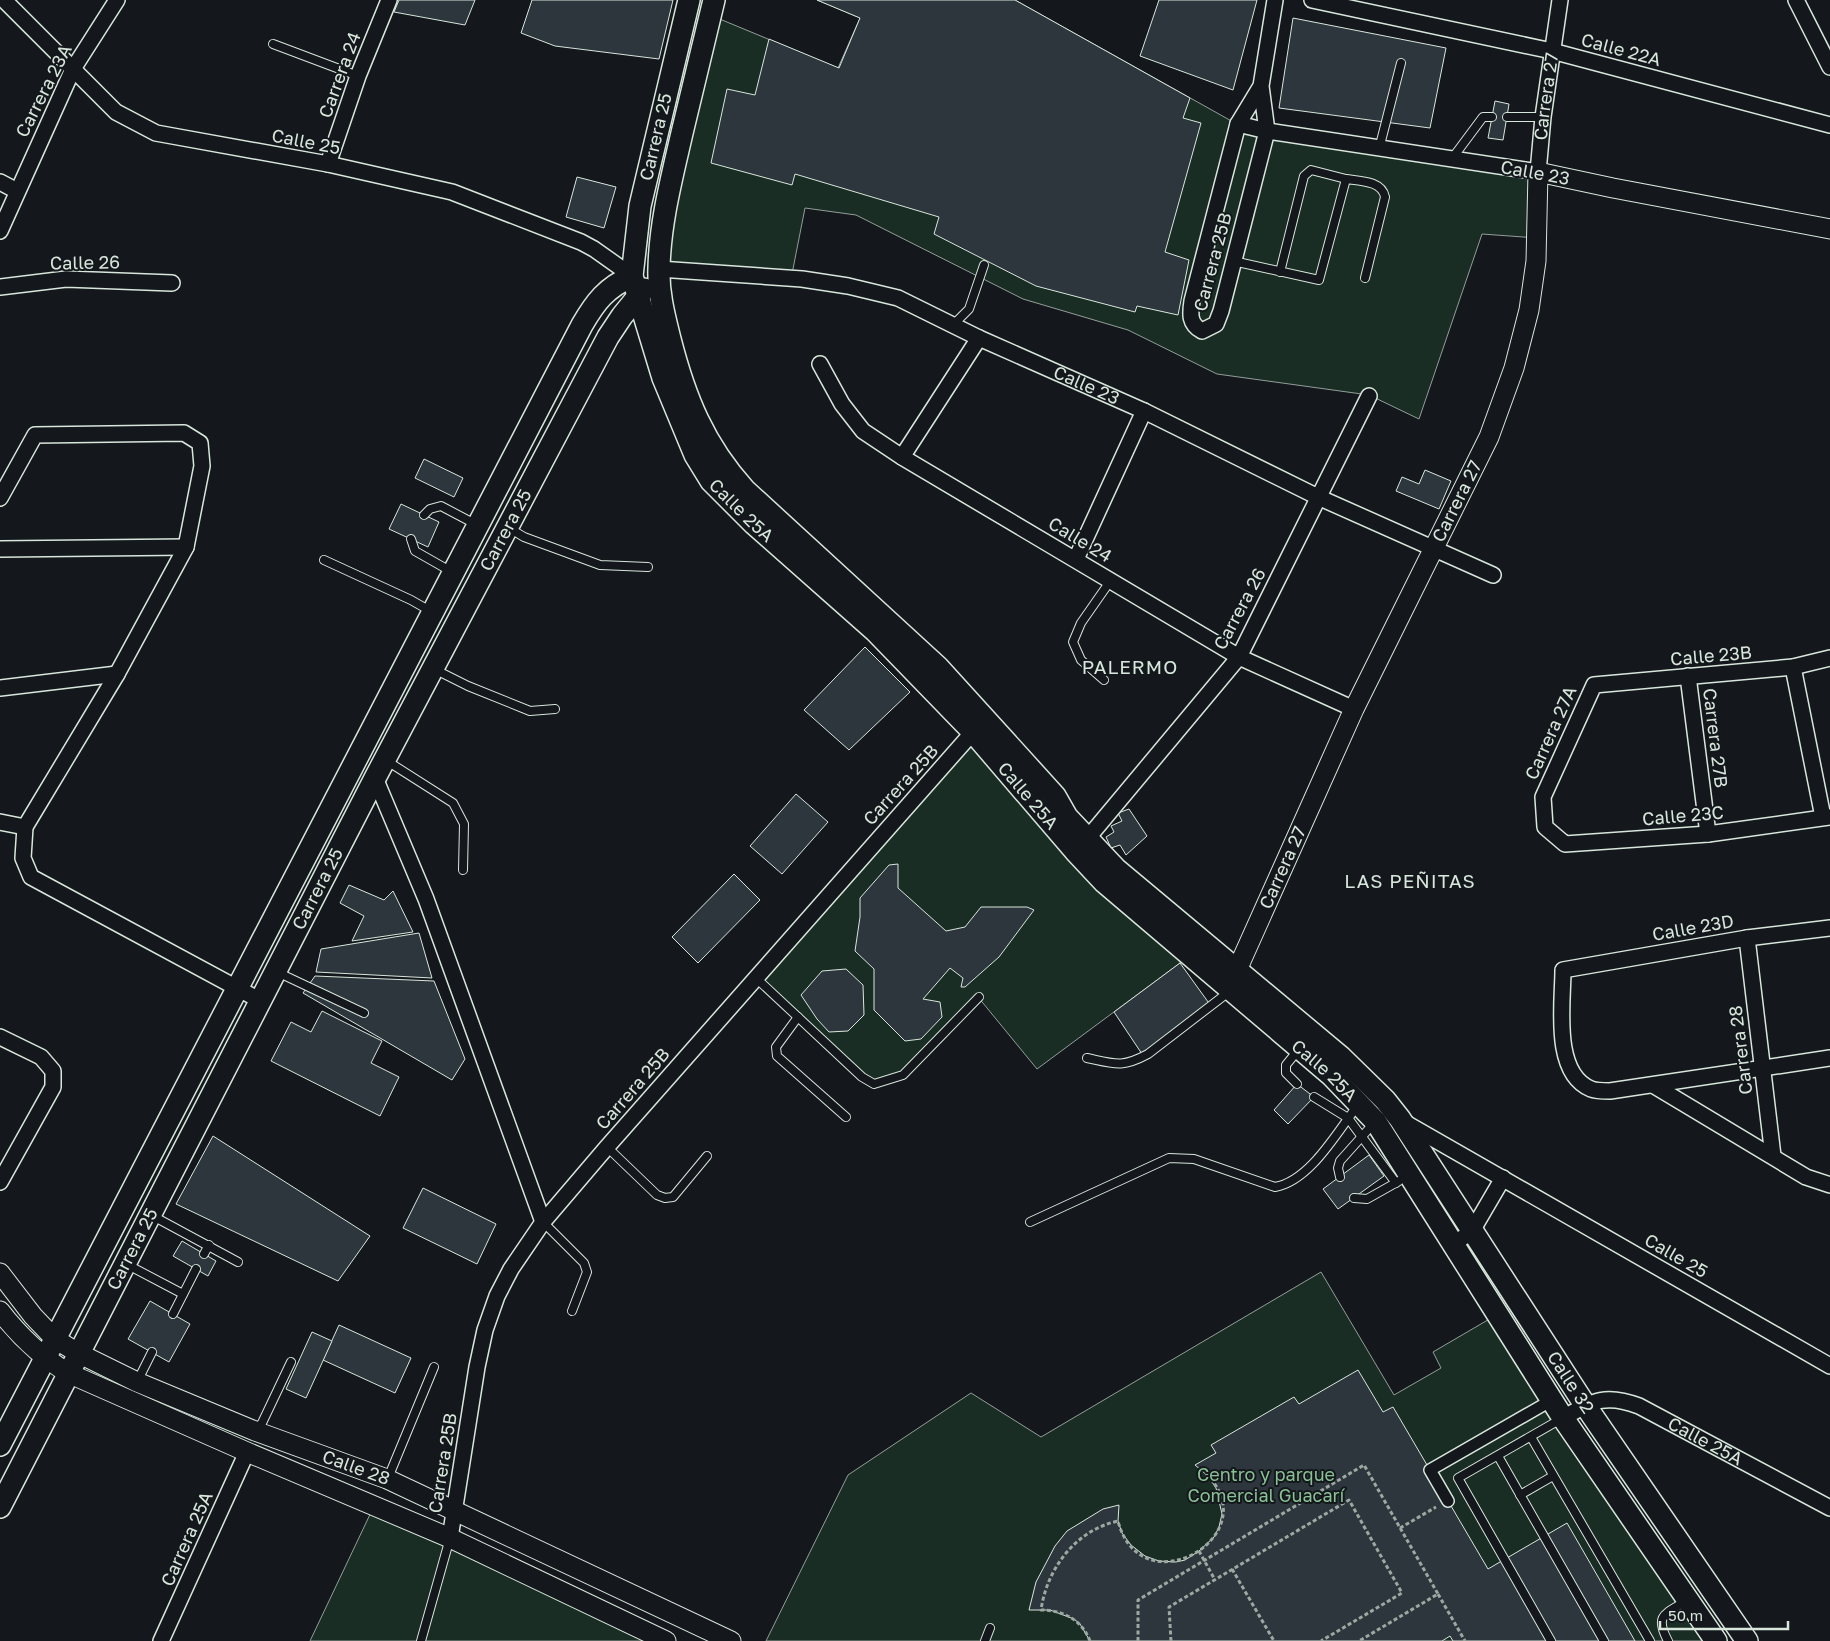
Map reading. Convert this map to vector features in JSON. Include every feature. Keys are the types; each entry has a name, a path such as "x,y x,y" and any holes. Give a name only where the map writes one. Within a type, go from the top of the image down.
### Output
{"main road":[{"name":"Carrera 25","path":"0,1507 149,1214 277,972 375,778 608,337 637,288 640,206 689,0"},
{"name":"Carrera 25","path":"659,268 663,219 714,0"},
{"path":"659,268 637,288 664,315"},
{"name":"Calle 25A","path":"659,268 664,315 691,407 706,439 723,466 744,490 888,620 951,680 1055,796 1067,817 1087,839 1116,869 1235,980 1300,1048 1369,1128 1402,1179 1454,1244"},
{"name":"Carrera 25","path":"0,1445 596,300 617,283 637,288"},
{"name":"Calle 25A","path":"637,288 679,419 711,481 754,524 875,631 973,732 1104,882 1341,1057 1400,1119"},
{"path":"973,732 977,728 985,730 1048,802 1067,817"},
{"name":"Calle 32","path":"1400,1119 1585,1405 1747,1641"},
{"name":"Calle 32","path":"1454,1244 1557,1409 1716,1641"}],"street":[{"name":"Calle 25","path":"4,0 116,112 156,133 328,164 452,192 594,249 637,288"},
{"name":"Carrera 23A","path":"0,231 73,69 117,0"},
{"name":"Carrera 24","path":"328,164 358,76 389,0"},
{"name":"Carrera 25B","path":"1261,86 1238,124 1192,301 1190,316 1195,326 1202,331 1216,324 1219,318 1267,131 1261,86 1275,0"},
{"name":"Calle 22A","path":"1312,0 1552,51 1830,125"},
{"name":"Carrera 27","path":"1235,980 1354,709 1489,437 1514,368 1529,310 1536,261 1538,172 1543,117 1560,0"},
{"path":"1796,0 1830,67"},
{"name":"Calle 23","path":"1238,124 1267,131 1379,149 1538,172 1613,188 1830,228"},
{"path":"0,182 17,191"},
{"name":"Calle 23","path":"659,268 802,279 848,286 898,298 979,338 1144,411 1318,497 1493,576"},
{"name":"Calle 26","path":"0,287 66,279 172,283"},
{"path":"902,457 979,338"},
{"name":"Calle 24","path":"820,364 842,404 864,431 902,457 1239,657 1354,709"},
{"name":"Carrera 26","path":"1087,839 1239,657 1369,396"},
{"path":"1076,559 1144,411"},
{"path":"0,498 35,435 184,433 200,443 202,466 186,547 117,674 26,827 23,858 31,877 261,1001"},
{"path":"0,549 186,547"},
{"name":"Calle 23B","path":"1594,685 1793,667 1830,658"},
{"path":"1793,667 1827,817"},
{"path":"0,688 117,674"},
{"name":"Carrera 27B","path":"1688,676 1708,834"},
{"name":"Carrera 27A","path":"1545,827 1543,797 1594,685"},
{"name":"Carrera 25B","path":"450,1538 477,1367 485,1330 497,1296 511,1269 543,1222 607,1147 973,732"},
{"path":"375,778 426,899 543,1222"},
{"name":"Calle 23C","path":"1545,827 1565,844 1708,834 1827,817"},
{"path":"0,822 26,827"},
{"name":"Calle 23D","path":"1652,1085 1610,1091 1593,1090 1581,1084 1568,1066 1563,1046 1563,970 1747,938 1830,928"},
{"name":"Carrera 28","path":"1747,938 1773,1156"},
{"path":"0,1037 41,1057 53,1071 53,1088 0,1182"},
{"path":"1652,1085 1830,1058"},
{"path":"1652,1085 1806,1177 1829,1185"},
{"name":"Calle 25","path":"1400,1119 1830,1366"},
{"path":"1454,1244 1472,1231 1503,1178"},
{"name":"Calle 28","path":"0,1273 33,1316 55,1339 78,1353 137,1382 255,1431 387,1479 731,1641"},
{"name":"Calle 28","path":"0,1311 19,1336 44,1359 68,1373 247,1452 450,1538 666,1641"},
{"name":"Calle 25A","path":"1557,1409 1608,1399 1620,1399 1639,1406 1828,1501"},
{"path":"1448,1501 1430,1470 1557,1409"},
{"name":"Carrera 25A","path":"161,1641 247,1452"}],"lane":[{"path":"273,44 358,76"},
{"path":"1379,149 1401,63"},
{"path":"1451,160 1483,117 1492,116"},
{"path":"1507,117 1543,117"},
{"path":"1280,272 1304,176 1311,170 1377,185 1384,190 1385,198 1365,278"},
{"path":"1234,261 1319,280 1346,178"},
{"path":"953,325 969,309 984,265"},
{"path":"424,515 430,509 441,506 478,526"},
{"path":"507,527 524,537 600,565 648,567"},
{"path":"411,539 415,551 453,573"},
{"path":"324,560 411,600 432,612"},
{"path":"1104,680 1081,660 1073,642 1081,623 1111,580"},
{"path":"433,668 468,686 530,711 555,709"},
{"path":"385,760 453,803 464,824 463,870"},
{"path":"277,972 364,1013"},
{"path":"755,977 862,1077 874,1084 903,1075 978,997"},
{"path":"1087,1058 1121,1065 1135,1061 1148,1054 1235,980"},
{"path":"798,1017 776,1047 777,1056 846,1117"},
{"path":"1297,1084 1286,1073 1286,1065 1300,1048"},
{"path":"1030,1222 1169,1158 1194,1159 1275,1187 1288,1185 1304,1175 1354,1110 1314,1097"},
{"path":"1340,1177 1338,1168 1340,1161 1369,1128"},
{"path":"607,1147 657,1195 665,1198 673,1197 707,1156"},
{"path":"1354,1198 1367,1199 1402,1179"},
{"path":"149,1214 238,1262"},
{"path":"543,1222 584,1263 587,1272 572,1311"},
{"path":"204,1254 209,1245"},
{"path":"124,1264 183,1294"},
{"path":"173,1314 196,1269"},
{"path":"137,1382 152,1352"},
{"path":"255,1431 262,1423 291,1362"},
{"path":"387,1479 434,1367"},
{"path":"1551,1641 1458,1478 1531,1437 1557,1409"},
{"path":"1531,1437 1650,1641"},
{"path":"1498,1456 1604,1641"},
{"path":"1520,1495 1553,1476"},
{"path":"421,1641 450,1538"},
{"path":"1668,1641 1661,1627 1661,1619 1664,1614 1687,1601"},
{"path":"985,1641 990,1628"}],"path":[{"path":"1138,1641 1138,1600 1364,1465 1465,1641"},
{"path":"1090,1641 1074,1619 1058,1612 1041,1610 1052,1574 1069,1549 1080,1539 1098,1528 1118,1521 1122,1533 1131,1545 1151,1558 1176,1562 1185,1560 1199,1552 1214,1537 1222,1514 1219,1494 1204,1472"},
{"path":"1171,1641 1169,1606 1348,1500 1402,1593 1321,1641"},
{"path":"1400,1528 1448,1501"},
{"path":"1199,1552 1215,1580"},
{"path":"1232,1569 1274,1641"},
{"path":"1359,1641 1438,1594"}],"green space":[{"path":"817,0 1015,0 1235,123 1538,172 1537,238 1482,234 1419,419 1369,395 1217,374 1128,330 1023,299 856,215 805,208 791,279 659,269 710,15 838,68 860,18"},
{"path":"973,732 1188,952 1180,963 1037,1069 978,997 903,1075 874,1084 755,977"},
{"name":"Centro y parque Comercial Guacarí","path":"1321,1272 1394,1395 1441,1368 1433,1352 1498,1314 1716,1641 766,1641 848,1475 971,1393 1041,1437"},
{"path":"374,1506 666,1641 310,1641"}],"building":[{"path":"399,0 475,0 465,25 394,12"},
{"path":"532,0 673,0 659,59 555,46 521,33"},
{"path":"817,0 1015,0 1190,98 1183,118 1201,123 1165,252 1189,260 1178,315 1137,306 1135,312 1036,286 934,234 939,217 795,174 792,185 711,163 727,89 755,95 769,39 839,68 860,18"},
{"path":"1159,0 1257,0 1233,90 1140,56"},
{"path":"1293,18 1446,48 1430,128 1279,108"},
{"path":"1495,101 1509,104 1503,140 1488,138"},
{"path":"577,177 616,187 604,228 566,217"},
{"path":"424,459 463,478 454,497 415,478"},
{"path":"1425,470 1451,481 1439,509 1396,491 1402,477 1419,484"},
{"path":"401,504 439,522 428,547 389,529"},
{"path":"865,647 910,692 849,750 804,710"},
{"path":"796,794 828,822 782,874 750,846"},
{"path":"1129,809 1147,836 1126,855 1120,845 1111,848 1106,837 1114,832 1111,826 1122,821 1118,813"},
{"path":"898,864 898,888 946,931 965,927 981,907 1027,907 1034,910 999,957 965,987 961,987 963,978 950,968 923,999 940,1002 942,1017 921,1039 905,1041 874,1010 874,969 855,951 860,917 860,898 889,865"},
{"path":"734,874 760,900 698,963 672,937"},
{"path":"349,885 384,900 393,891 413,932 352,941 364,916 340,903"},
{"path":"419,933 432,978 316,972 321,949"},
{"path":"1180,963 1211,1006 1144,1057 1114,1012"},
{"path":"846,969 863,985 864,1015 848,1031 829,1032 817,1019 801,995 822,971"},
{"path":"315,976 434,981 465,1059 452,1080 303,993"},
{"path":"322,1011 382,1041 371,1063 399,1077 380,1116 271,1061 291,1022 311,1032"},
{"path":"1297,1084 1314,1097 1288,1124 1274,1110"},
{"path":"213,1136 370,1236 338,1281 176,1204"},
{"path":"1369,1155 1384,1176 1338,1209 1323,1189"},
{"path":"423,1188 496,1224 477,1264 403,1228"},
{"path":"182,1241 216,1261 208,1276 173,1256"},
{"path":"150,1301 190,1324 169,1362 128,1339"},
{"path":"339,1325 411,1358 395,1393 323,1360"},
{"path":"312,1332 332,1341 306,1398 286,1389"},
{"path":"1358,1370 1383,1412 1393,1407 1488,1569 1567,1523 1635,1641 1453,1641 1450,1636 1442,1641 1090,1641 1080,1624 1074,1619 1050,1610 1029,1610 1036,1582 1055,1546 1067,1531 1103,1509 1119,1505 1118,1521 1122,1533 1131,1545 1145,1556 1159,1561 1176,1562 1185,1560 1199,1551 1214,1537 1222,1514 1216,1488 1208,1476 1195,1465 1216,1453 1211,1445 1294,1397 1299,1404"}],"district":[{"name":"PALERMO","path":"1130,667"},
{"name":"LAS PEÑITAS","path":"1410,881"}]}
